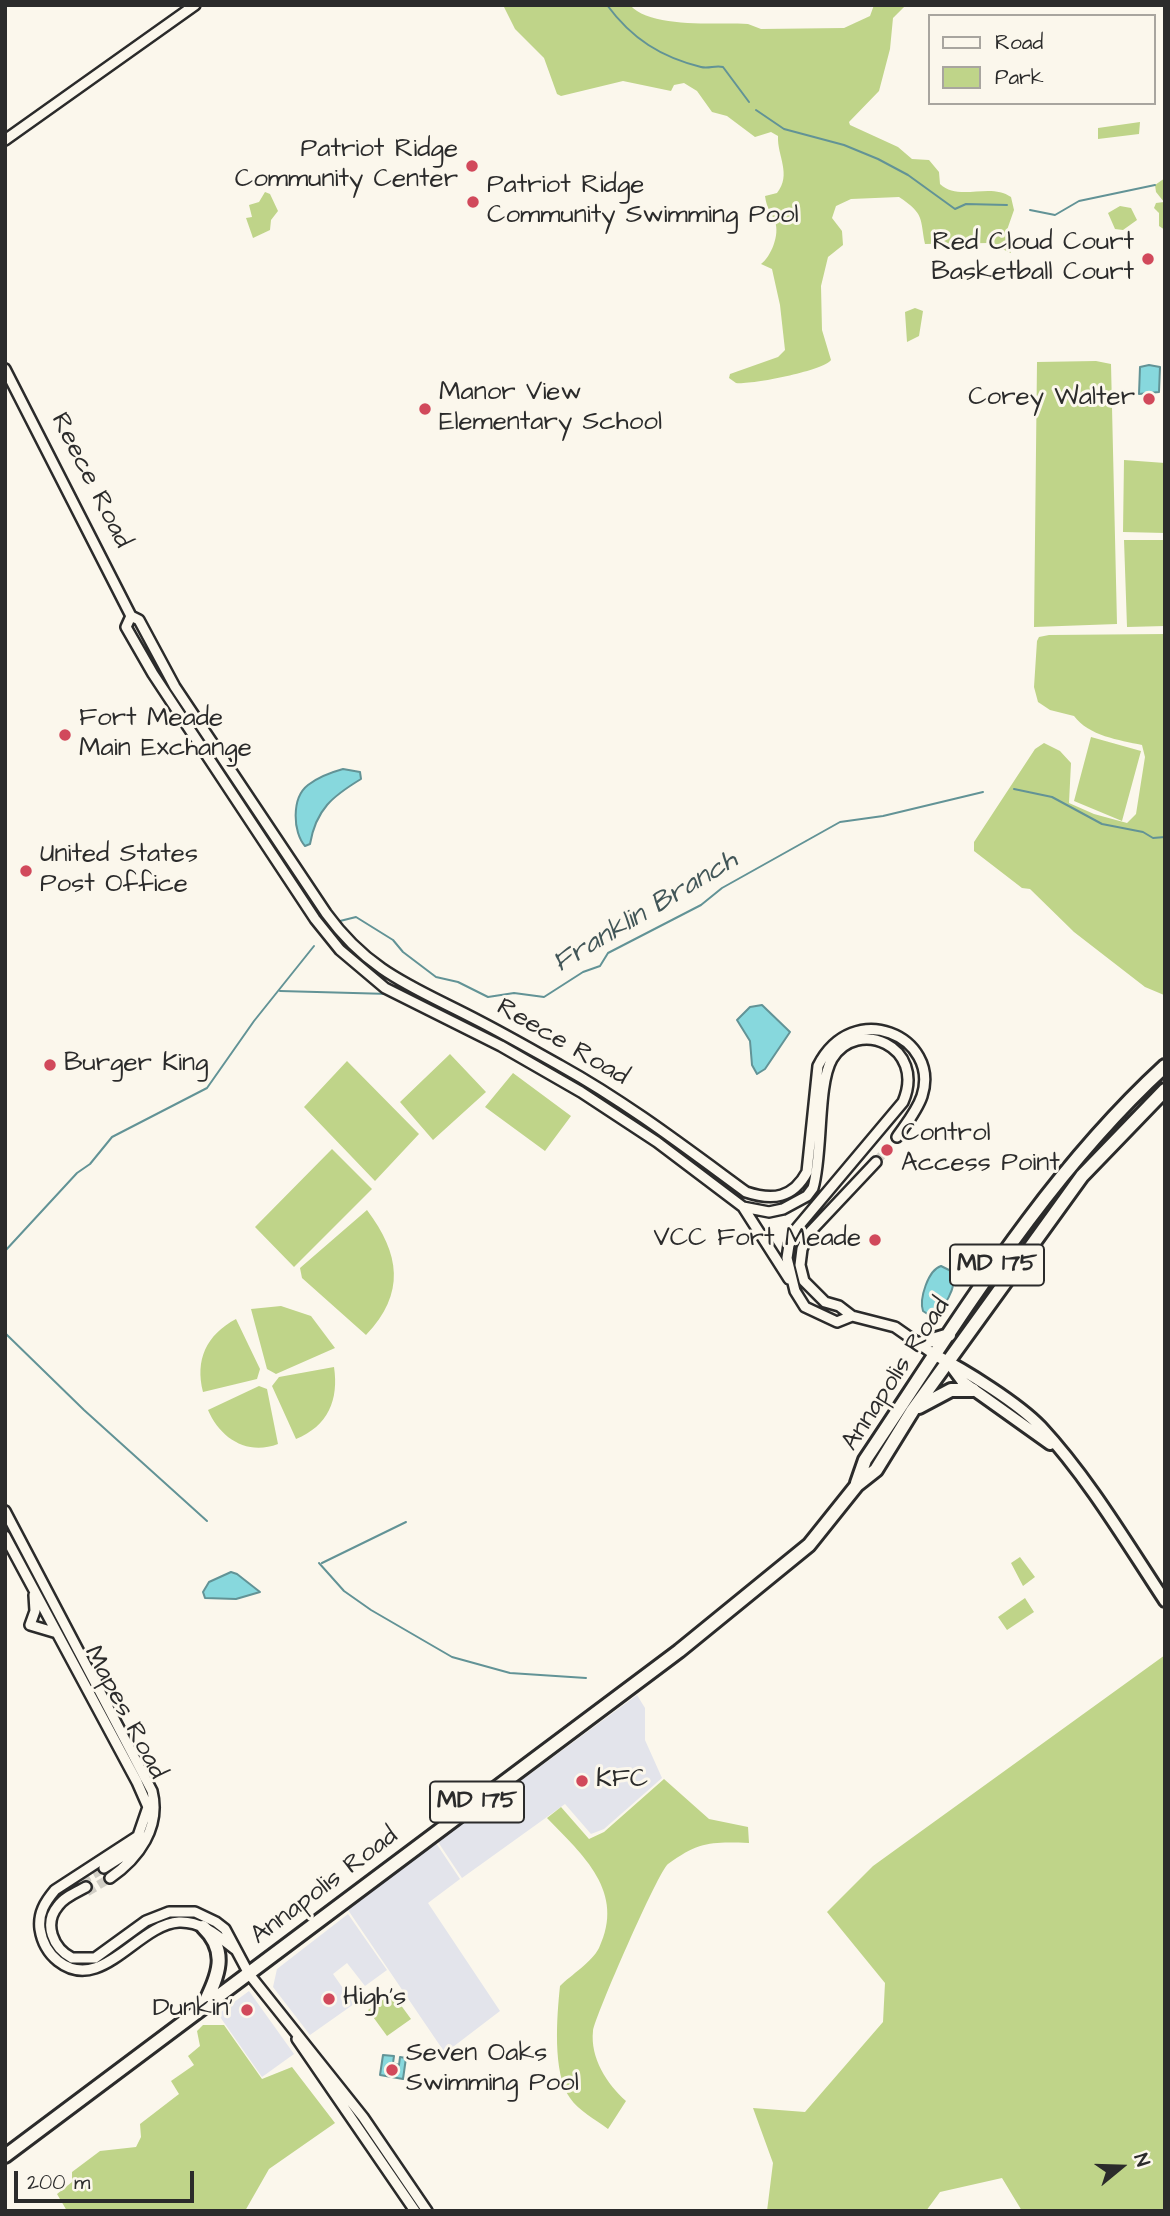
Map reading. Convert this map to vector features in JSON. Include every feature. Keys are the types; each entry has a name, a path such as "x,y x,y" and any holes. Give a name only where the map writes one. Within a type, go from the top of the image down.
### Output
{"main road":[{"name":"Annapolis Road","path":"857,1485 865,1460 935,1355 1070,1164 1122,1105 1165,1066"},
{"name":"Annapolis Road","path":"5,2156 746,1599 809,1545 857,1485 876,1470 913,1410 1082,1176 1165,1090"},
{"path":"919,1344 949,1335"},
{"name":"Reece Road","path":"935,1355 1039,1425 1083,1480 1165,1601"},
{"name":"Reece Road","path":"949,1362 957,1378 1048,1444 1056,1445"},
{"path":"913,1410 951,1390 973,1390"},
{"path":"202,2008 221,1964 214,1937 203,1927"}],"street":[{"path":"5,140 195,5"},
{"name":"Reece Road","path":"5,369 131,616 139,620 175,687 347,940 403,985 483,1023 563,1067 638,1114 746,1192 764,1198 793,1191 807,1172 818,1066 825,1052 841,1037 861,1028 887,1031 900,1038 917,1056 925,1080 916,1110 897,1137"},
{"name":"Reece Road","path":"131,616 126,627 153,674 315,919 340,950 385,988 501,1046 581,1092 657,1142 743,1207 805,1307 819,1316 837,1322 852,1316"},
{"path":"743,1207 769,1212 783,1209 807,1196 813,1188 828,1067 842,1048 861,1040 874,1040 896,1050 909,1073 910,1087 904,1102 797,1228 787,1258 790,1281"},
{"name":"Reece Road","path":"876,1162 810,1232 802,1249 800,1265 804,1281 813,1293 852,1316 895,1327 935,1355"},
{"name":"Mapes Road","path":"5,1511 152,1791 154,1819 142,1844 132,1860 107,1873"},
{"name":"Mapes Road","path":"5,1536 148,1807 138,1836 55,1890 48,1899 40,1920 44,1943 62,1964 90,1969 107,1963 165,1925 183,1922 203,1927"},
{"path":"34,1590 35,1611 30,1625 58,1633"},
{"path":"86,1889 57,1916 55,1944 72,1958 95,1958 146,1921 169,1912 185,1911 208,1916 225,1929 249,1973 295,2034 302,2049 415,2211"},
{"path":"203,1927 236,1950"},
{"path":"295,2034 308,2045 363,2117 427,2211"}],"shaded area":[{"path":"637,1695 645,1708 645,1740 662,1778 604,1829 591,1834 565,1804 462,1878 438,1842"},
{"path":"436,1843 460,1879 428,1903 500,2011 445,2053 348,1910"},
{"path":"348,1914 387,1970 365,1986 347,1963 333,1974 354,2004 310,2035 273,1987 277,1969"},
{"path":"249,1991 294,2054 262,2077 218,2014"}],"green space":[{"path":"503,5 630,5 640,13 668,21 748,24 761,29 844,28 870,16 874,5 906,5 893,18 890,49 879,91 849,122 850,125 898,147 912,159 929,160 939,172 940,184 948,189 956,192 994,191 1011,197 1014,210 1007,230 1011,253 989,243 925,244 920,218 913,208 899,197 851,199 836,206 832,218 842,231 843,245 828,257 821,286 822,330 831,360 815,369 756,382 736,383 729,378 730,374 778,357 785,350 780,305 772,269 761,264 771,251 776,233 775,222 765,196 777,193 783,179 778,136 771,132 755,137 727,116 712,112 697,91 684,83 674,85 671,91 623,81 561,96 557,94 544,58 515,29"},
{"path":"1140,122 1139,134 1098,139 1098,128"},
{"path":"1165,178 1165,230 1159,226 1159,213 1154,208 1156,203 1164,202 1156,192 1155,185"},
{"path":"265,192 270,194 278,211 271,220 270,230 253,238 246,218 252,217 249,205 259,202"},
{"path":"1120,206 1131,208 1137,220 1123,230 1115,229 1108,213"},
{"path":"915,308 923,311 919,336 907,342 905,312"},
{"path":"1096,361 1111,364 1117,624 1034,627 1037,362"},
{"path":"1124,460 1165,463 1165,533 1123,532"},
{"path":"1124,540 1165,540 1165,626 1127,627"},
{"path":"1165,634 1164,995 1145,987 1074,932 1030,889 1022,888 974,851 974,842 1035,749 1044,743 1060,751 1071,763 1069,803 1094,814 1127,823 1136,814 1145,757 1142,745 1096,733 1074,716 1050,710 1038,702 1034,687 1037,641 1039,637 1049,635"},
{"path":"1091,737 1141,751 1122,821 1074,801"},
{"path":"450,1054 486,1092 433,1140 400,1102"},
{"path":"347,1061 419,1134 375,1181 304,1107"},
{"path":"513,1073 571,1116 545,1151 485,1107"},
{"path":"332,1149 372,1189 294,1267 255,1227"},
{"path":"367,1210 386,1242 394,1273 388,1304 366,1335 302,1278 300,1268"},
{"path":"281,1306 311,1316 335,1348 276,1374 267,1369 251,1309"},
{"path":"236,1319 260,1369 257,1379 203,1392 201,1369 205,1350 217,1333"},
{"path":"334,1367 335,1390 329,1410 316,1427 296,1439 272,1386 279,1377"},
{"path":"259,1386 267,1389 278,1444 256,1448 245,1446 227,1436 208,1410"},
{"path":"1020,1557 1035,1577 1023,1586 1011,1563"},
{"path":"1025,1598 1034,1612 1007,1630 998,1617"},
{"path":"1165,1655 1165,2211 1022,2211 1002,2178 940,2192 926,2211 767,2211 773,2163 753,2108 805,2112 883,2022 885,1983 827,1912 873,1866"},
{"path":"664,1779 709,1819 748,1827 749,1843 716,1843 698,1847 668,1864 662,1872 615,1973 593,2031 594,2051 601,2070 612,2087 626,2101 608,2129 582,2111 570,2098 560,2074 557,2044 560,1986 599,1948 606,1928 604,1892 586,1861 547,1818 561,1807 589,1839 604,1832"},
{"path":"392,1993 411,2019 387,2036 368,2010"},
{"path":"203,2025 224,2025 262,2079 292,2067 335,2123 269,2169 245,2211 67,2211 57,2194 72,2182 72,2172 100,2151 136,2147 141,2137 140,2124 179,2094 171,2081 194,2065 188,2056 200,2046 197,2031"}],"water":[{"path":"1140,367 1160,367 1159,392 1139,394"},
{"path":"343,769 360,772 361,779 327,805 317,821 310,844 305,846 296,824 296,807 302,791 312,782"},
{"path":"762,1005 790,1032 765,1069 757,1074 752,1065 750,1041 737,1020 750,1007"},
{"path":"941,1266 953,1272 953,1284 945,1304 929,1315 923,1311 924,1293 932,1273"},
{"path":"231,1572 260,1592 236,1599 205,1598 203,1592 209,1582"},
{"name":"Seven Oaks Swimming Pool","path":"383,2055 394,2056 393,2063 399,2065 400,2057 406,2058 403,2079 380,2075"}],"waterway":[{"path":"607,5 637,37 660,52 701,67 723,67 749,102"},
{"path":"756,110 784,129 844,145 878,159 908,175 955,209 966,204 1007,205"},
{"path":"1030,210 1055,215 1079,201 1155,185"},
{"name":"Franklin Branch","path":"1014,789 1052,797 1102,824 1143,832 1153,838 1165,837"},
{"name":"Franklin Branch","path":"340,921 356,917 393,940 403,952 436,977 458,982 488,997 514,993 544,997 583,972 600,966 608,953 701,905 722,888 840,822 883,816 983,792"},
{"name":"Franklin Branch","path":"5,1251 77,1173 90,1164 112,1137 207,1088 254,1021 314,946"},
{"path":"280,991 390,994"},
{"path":"5,1333 84,1410 207,1521"},
{"path":"322,1563 406,1522"},
{"path":"319,1563 344,1591 371,1610 452,1657 510,1673 586,1678"}],"tunnel":[{"path":"876,1162 897,1137"},
{"path":"49,1934 50,1911 56,1902 73,1886 104,1868"},
{"path":"87,1892 110,1878"}],"place":[{"name":"Patriot Ridge Community Center","path":"472,166"},
{"name":"Patriot Ridge Community Swimming Pool","path":"473,202"},
{"name":"Red Cloud Court Basketball Court","path":"1148,259"},
{"name":"Corey Walter","path":"1149,399"},
{"name":"Manor View Elementary School","path":"425,409"},
{"name":"Fort Meade Main Exchange","path":"65,735"},
{"name":"United States Post Office","path":"26,871"},
{"name":"Burger King","path":"50,1065"},
{"name":"Control Access Point","path":"887,1150"},
{"name":"VCC Fort Meade","path":"875,1240"},
{"name":"KFC","path":"582,1781"},
{"name":"High's","path":"329,1999"},
{"name":"Dunkin'","path":"247,2010"},
{"name":"Seven Oaks Swimming Pool","path":"392,2070"}]}
